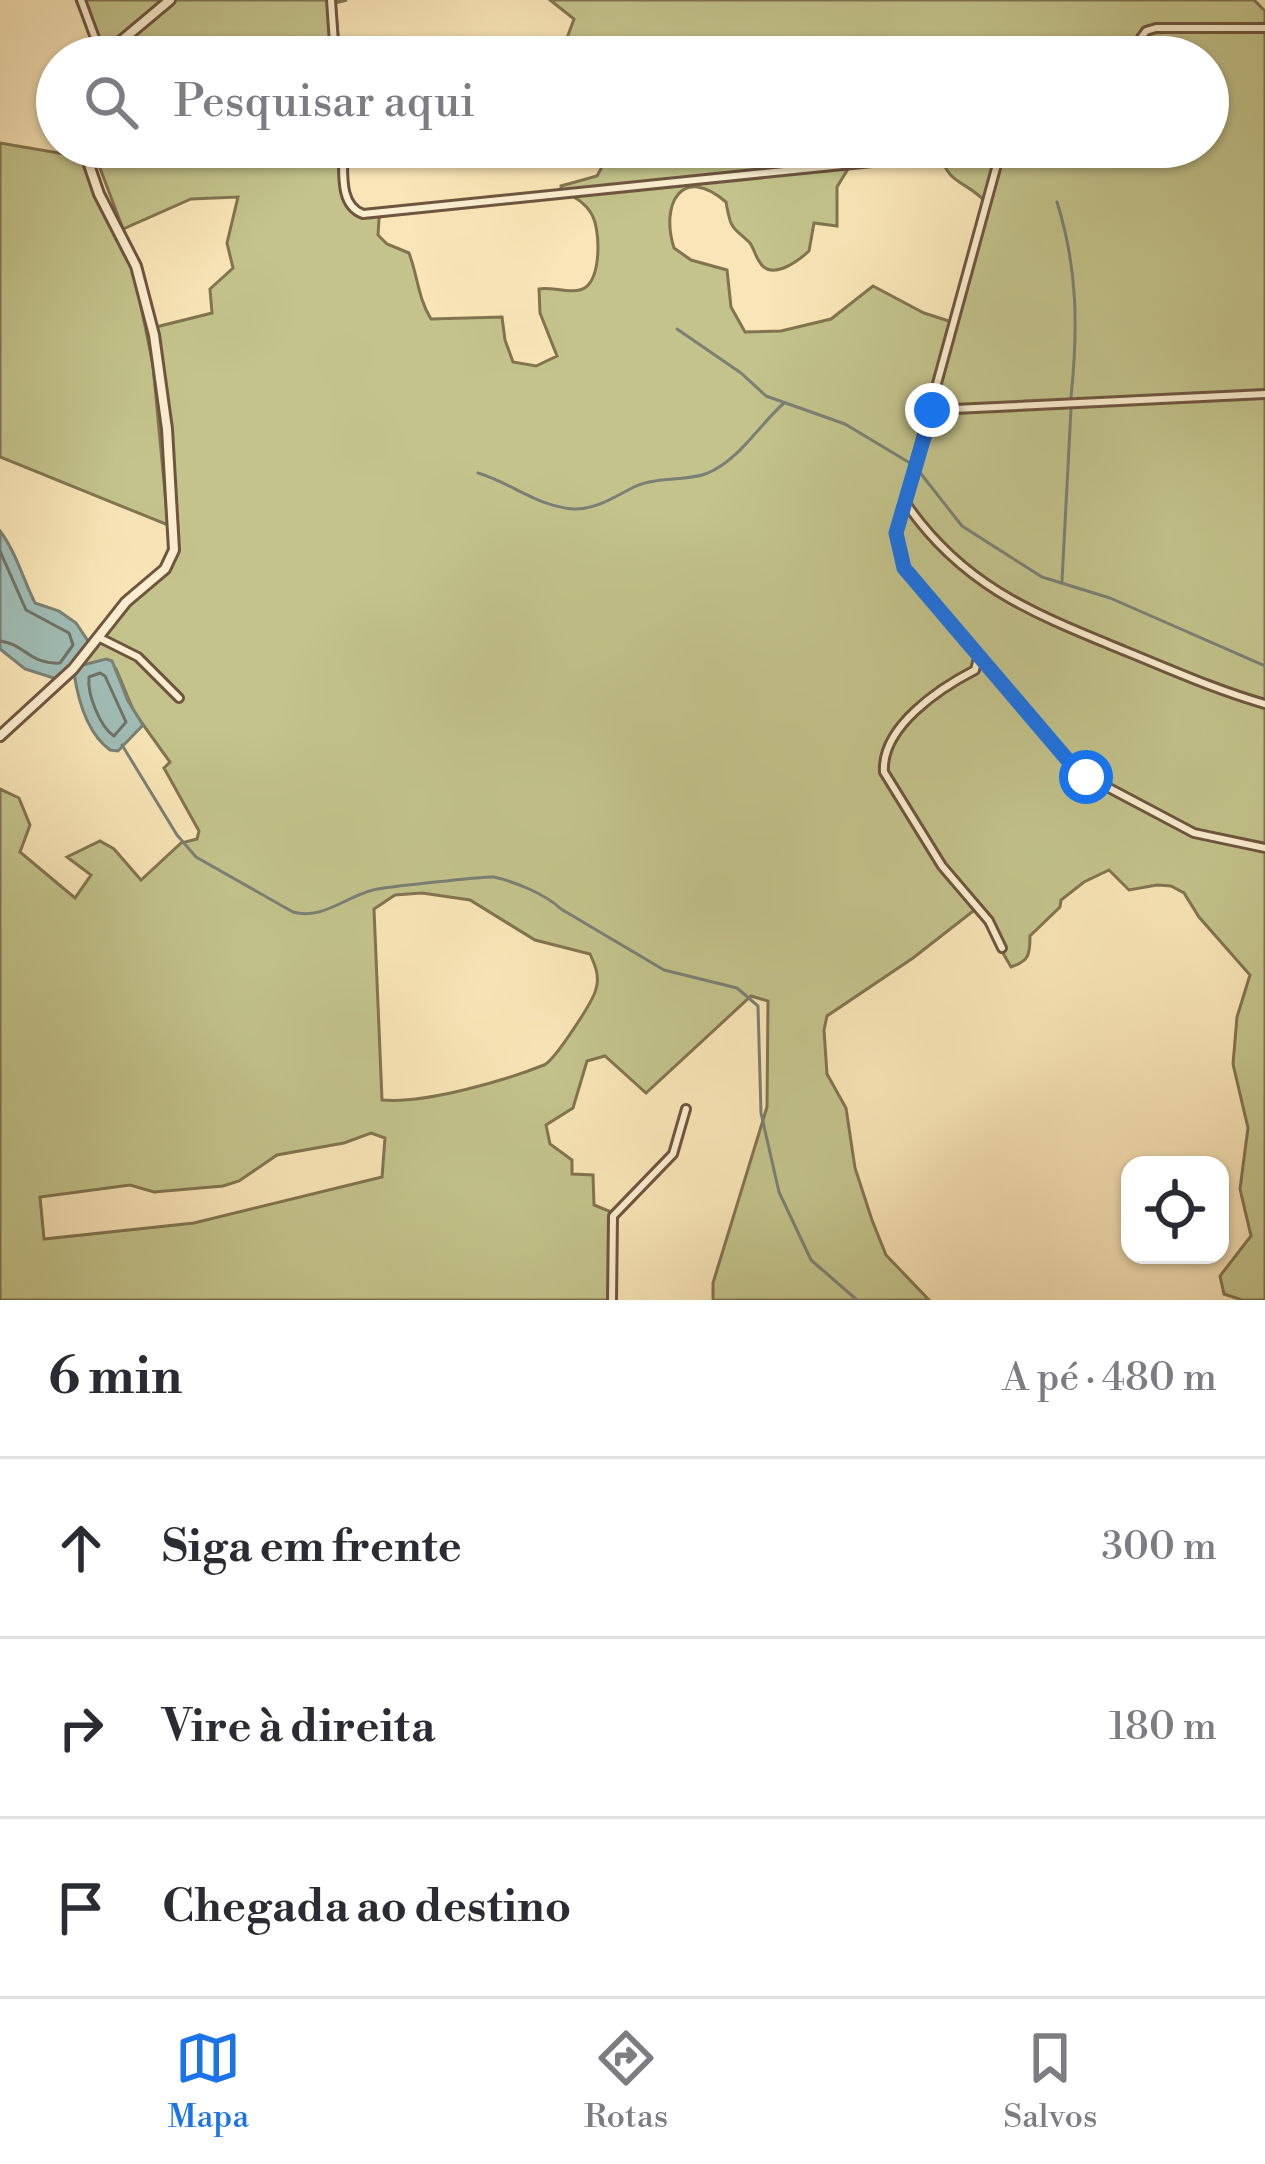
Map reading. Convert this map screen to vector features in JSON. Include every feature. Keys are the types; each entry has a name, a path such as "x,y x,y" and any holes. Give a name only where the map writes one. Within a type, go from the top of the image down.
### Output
{"street":[{"path":"81,0 94,36"},
{"path":"127,36 170,0"},
{"path":"332,0 334,36"},
{"path":"1143,36 1156,28 1265,28"},
{"path":"0,736 73,669 126,602 169,564 174,541 154,335 136,266 90,168"},
{"path":"344,168 346,201 353,211 363,214 822,168"},
{"path":"996,168 896,533 904,568 1077,771 1194,833 1265,848"},
{"path":"932,410 1265,394"},
{"path":"905,502 943,548 1003,598 1219,691 1265,704"},
{"path":"98,637 138,657 179,698"},
{"path":"979,655 975,670 929,697 892,740 884,757 884,772 942,866 988,921 1002,948"},
{"path":"612,1300 614,1216 673,1154 686,1108"}],"green space":[{"path":"76,0 163,0 123,36 91,36"},
{"path":"172,0 347,0 335,3 338,36 131,36"},
{"path":"550,0 1254,0 1265,11 1265,1300 1224,1294 1220,1276 1251,1236 1240,1189 1248,1128 1233,1064 1237,1017 1250,975 1184,893 1157,885 1129,890 1109,870 1061,900 1060,907 1030,936 1027,956 1017,965 1011,967 977,908 827,1016 827,1074 846,1108 855,1168 872,1220 886,1255 929,1300 713,1300 713,1283 767,1107 768,1001 751,996 646,1093 605,1056 587,1061 573,1108 546,1125 550,1144 572,1160 572,1174 593,1175 594,1205 616,1214 614,1300 0,1300 0,789 19,798 30,825 20,852 75,898 91,875 67,857 100,841 114,849 141,880 181,843 197,839 199,831 164,768 170,762 134,712 116,669 80,666 126,608 172,563 168,467 152,328 212,313 210,289 233,268 227,243 238,197 191,199 123,229 100,168 346,168 349,199 358,211 385,209 378,235 409,253 431,319 502,317 513,362 536,366 557,356 540,313 539,289 581,290 591,281 597,263 597,230 591,213 561,186 597,176 601,168 849,168 837,187 837,226 814,223 809,251 776,270 764,267 750,243 733,227 726,202 697,187 678,194 670,217 674,248 691,260 727,270 731,307 745,332 781,331 831,319 873,286 924,313 955,323 988,205 946,168 1229,168 1229,36 568,36 574,19","holes":["422,893 470,900 535,940 590,954 596,989 573,1030 544,1065 464,1090 382,1100 374,909 395,895","371,1133 385,1138 382,1177 194,1223 44,1239 40,1197 130,1185 154,1192 223,1186 239,1181 277,1155"]},
{"path":"0,143 36,149 36,168 92,168 135,277 153,365 168,525 0,457"}],"water":[{"path":"0,531 35,603 76,623 90,644 60,680 25,669 0,649"},
{"path":"112,661 143,725 118,751 102,743 90,725 74,673 83,665"}],"waterway":[{"path":"1057,202 1074,299 1071,397"},
{"path":"677,329 766,396 845,424 910,463"},
{"path":"478,473 547,504 590,507 643,484 708,473 740,450 784,403"},
{"path":"1062,581 1071,409"},
{"path":"918,470 962,526 1042,577 1110,598 1265,666"},
{"path":"122,745 177,835 196,857 293,912 314,913 381,889 494,877 539,894 664,970 737,988 758,1006 761,1113 779,1192 811,1260 857,1300"}],"route":[{"path":"932,410 896,533 904,568 1086,777"}]}
